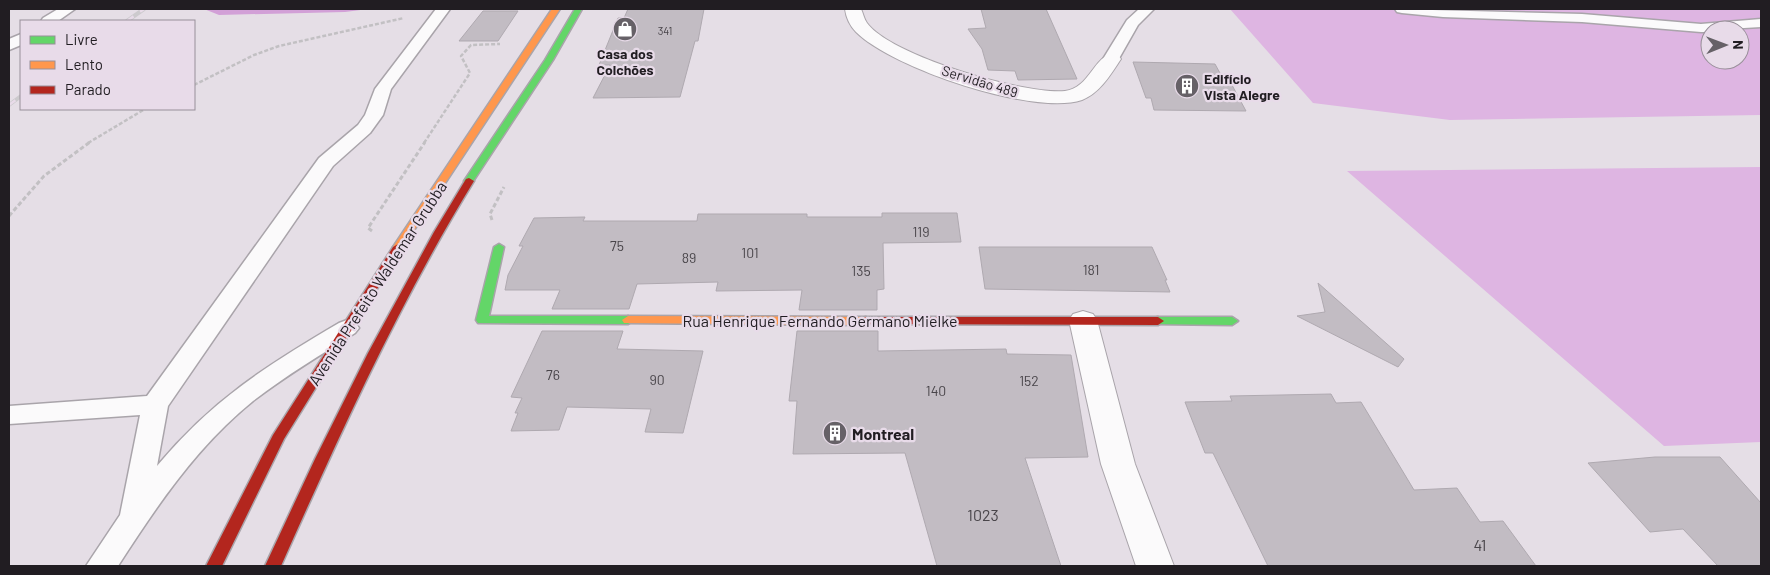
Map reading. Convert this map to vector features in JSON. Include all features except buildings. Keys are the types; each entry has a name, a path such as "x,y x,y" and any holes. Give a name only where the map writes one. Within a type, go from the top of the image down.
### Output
{"main road":[{"name":"Avenida Prefeito Waldemar Grubba","path":"214,566 278,438 396,251 556,9"},
{"name":"Avenida Prefeito Waldemar Grubba","path":"273,566 325,450 395,312 454,205 549,60 578,9"},
{"name":"Rua Henrique Fernando Germano Mielke","path":"499,247 482,320 1232,321"}],"street":[{"name":"Servidão 489","path":"853,9 862,29 887,48 924,63 1019,95 1067,98 1086,90 1103,72 1111,59"},
{"path":"1083,320 1118,464 1155,566"}],"lane":[{"path":"50,20 68,9"},
{"path":"133,518 155,405 326,162 364,129 374,115 383,89 443,9"},
{"path":"1111,59 1132,23 1147,9"},
{"path":"1402,9 1452,14 1582,18 1701,28 1761,22"},
{"path":"9,46 20,39"},
{"path":"102,566 133,518 188,447 230,406 268,378 347,328"},
{"path":"9,414 155,405"}],"path":[{"path":"195,84 254,55 279,46 404,18"},
{"path":"396,251 368,228 470,73 461,56 470,45 534,44"},
{"path":"9,216 44,176 77,150 143,110"},
{"path":"490,214 498,197"}],"shaded area":[{"path":"204,9 368,9 345,12 219,15"},
{"path":"1230,9 1761,9 1761,115 1450,120 1313,103"},
{"path":"1761,167 1761,442 1664,446 1347,171"}],"railway":[{"path":"128,20 144,9"},
{"path":"9,105 20,97"}],"traffic: fast":[{"path":"469,181 549,60 578,9"},
{"path":"499,247 482,320 628,320"},
{"path":"1158,321 1232,321"}],"traffic: slow":[{"path":"398,247 556,9"},
{"path":"628,320 866,321"}],"traffic: jam":[{"path":"273,566 322,459 374,353 432,244 469,181"},
{"path":"214,566 278,438 398,247"},
{"path":"866,321 1158,321"}],"place":[{"name":"Casa dos Colchões","path":"625,29"},
{"name":"Edifício Vista Alegre","path":"1187,86"},
{"name":"Montreal","path":"835,433"}]}
